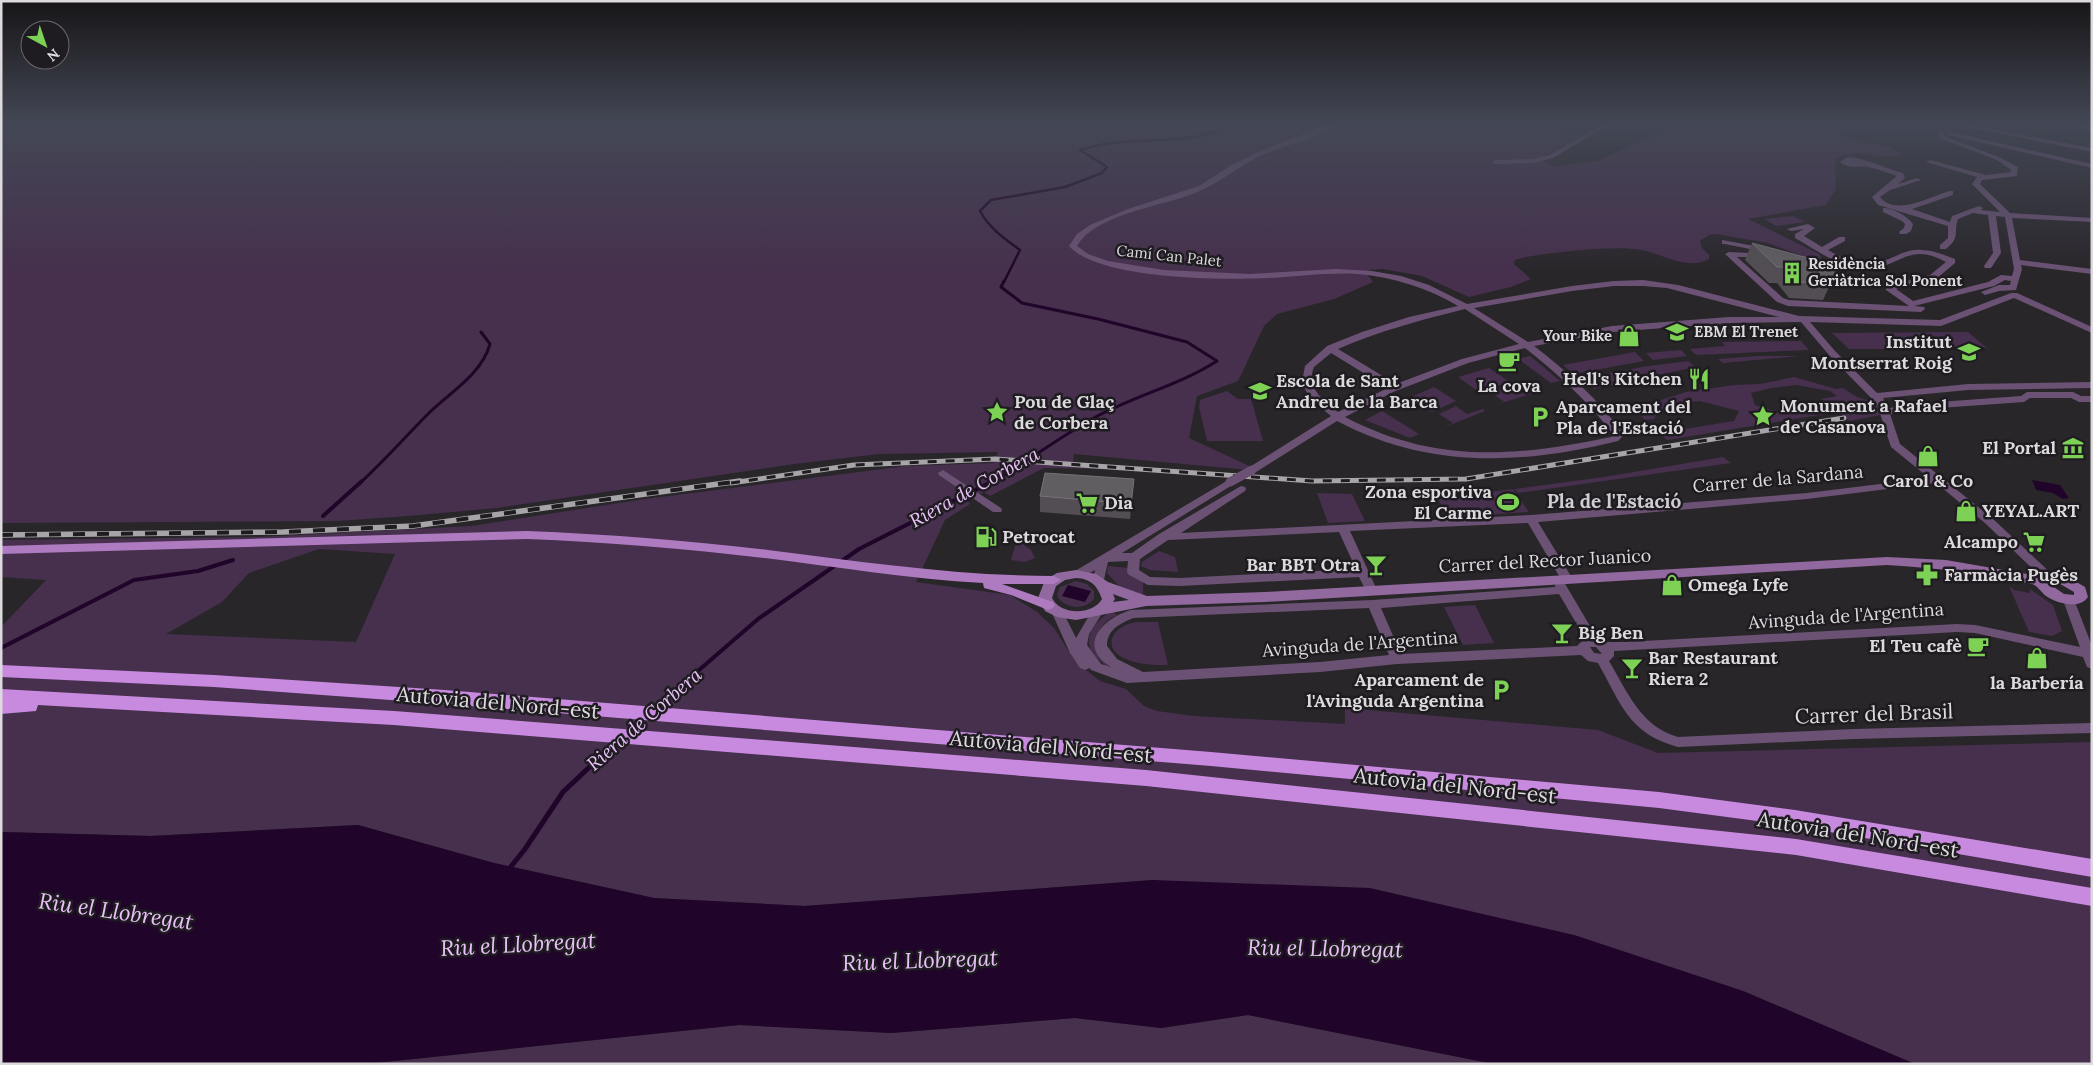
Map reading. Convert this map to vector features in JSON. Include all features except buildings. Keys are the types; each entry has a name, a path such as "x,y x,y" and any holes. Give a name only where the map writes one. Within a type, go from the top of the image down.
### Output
{"highway":[{"name":"Autovia del Nord-est","path":"5,670 214,681 445,697 1211,758 1659,800 1795,818 2092,868"},
{"name":"Autovia del Nord-est","path":"1,696 394,718 1146,778 1679,833 1796,847 2092,897"},
{"path":"1,707 127,703"}],"main road":[{"path":"1,550 199,543 573,536 636,540 967,580 1015,592 1053,609 1076,616 1099,610 1108,598 1101,583 1079,574 1054,580 967,580"},
{"name":"Carrer del Rector Juanico","path":"1099,610 1146,601 1562,582 1887,561 1946,564 2066,581 2086,590"},
{"path":"2045,579 2046,590 2069,600 2079,599 2086,590"},
{"path":"1053,609 1046,589 1054,580"},
{"name":"Carrer del Rector Juanico","path":"1101,583 1146,601"}],"street":[{"name":"Camí Can Palet","path":"1223,174 1202,188 1124,213 1095,225 1080,236 1073,246 1077,252 1094,260 1149,271 1243,277 1345,271 1378,274 1421,285 1466,307"},
{"path":"1881,203 1876,196 1901,178 1900,175 1896,174"},
{"path":"1973,174 1985,177"},
{"path":"2011,174 1985,177 1976,181 1976,184 2008,215 2018,271 2014,288"},
{"path":"1887,188 1917,180"},
{"path":"1906,209 1950,193"},
{"path":"1903,232 1908,229 1909,224 1905,219 1874,204 1881,203 1906,209 1952,225"},
{"path":"1943,247 1951,242 1954,235 1952,225 1956,218 1986,205"},
{"path":"1973,211 1992,214 2092,220"},
{"path":"1988,266 1997,253 1992,214"},
{"path":"1792,228 1808,226 1812,228 1798,236 1853,264 1866,267 1882,265 1918,252 1931,253 1952,261 1933,277 1889,288 1912,304 1991,284 2004,278 2014,288 2092,330"},
{"path":"1823,250 1842,239"},
{"path":"1725,242 1775,255 1729,254 1780,300 1788,303 1914,310 1999,288 2014,288"},
{"path":"1746,254 1759,259"},
{"path":"2017,262 2092,272"},
{"path":"1805,270 1844,281"},
{"path":"1466,307 1525,344 1588,399 1619,435 1614,439 1513,456 1469,455 1427,449 1388,439 1337,416 1317,400 1307,382 1308,370 1315,359 1330,348 1391,327 1466,307 1576,288 1643,282 1671,286 1752,309 1801,319 1882,404 1895,445 1989,521 2045,579"},
{"path":"1079,574 1252,470 1337,416 1395,388 1465,361 1525,344 1577,334 1656,324 1764,319 1941,323 2014,288"},
{"path":"1752,309 1766,315 1764,319"},
{"path":"1330,348 1395,388"},
{"path":"1875,396 1968,387 2092,385"},
{"path":"1910,392 1929,406"},
{"path":"1884,412 1929,406 2024,399 2027,395 2073,395 2078,399 2092,399"},
{"path":"943,473 997,510"},
{"name":"Carrer de la Sardana","path":"1163,538 1531,519 1807,496 1938,480"},
{"path":"1104,559 1134,557 1241,489"},
{"path":"1531,519 1595,649"},
{"path":"1342,528 1371,590"},
{"path":"1134,557 1133,572 1148,582 1363,573"},
{"path":"1101,583 1104,559"},
{"name":"Carrer del Rector Juanico","path":"1143,677 1111,663 1103,655 1100,647 1100,639 1111,623 1131,614 1373,604 1562,582"},
{"path":"2069,600 2091,657"},
{"path":"1373,604 1398,659"},
{"name":"Avinguda de l'Argentina","path":"1053,609 1070,634 1076,652 1090,670 1124,684 1138,683 1143,677"},
{"name":"Avinguda de l'Argentina","path":"1099,610 1083,634 1081,645 1087,657 1096,666 1105,672 1128,678 1320,667 1398,659 1957,628 1975,629 2091,657"},
{"name":"Carrer del Brasil","path":"1595,649 1647,728 1658,736 1678,742 1854,734 2092,728"}],"shaded area":[{"path":"1,174 1835,174 1836,189 1826,205 1748,219 1819,254 1823,261 1818,262 1768,243 1716,234 1709,235 1700,241 1702,248 1709,255 1709,259 1693,263 1642,250 1616,248 1526,257 1515,260 1514,264 1531,279 1511,287 1469,297 1422,276 1383,269 1369,270 1367,274 1373,282 1334,299 1277,314 1264,326 1238,381 1197,396 1189,438 1260,471 1074,454 1073,465 1114,469 1044,468 990,496 984,492 967,500 970,504 945,520 916,582 1010,595 1037,612 1054,628 1075,661 1100,681 1126,689 1144,706 1157,711 1194,716 1345,724 1345,708 1598,730 1658,753 2092,742 2092,1064 1915,1064 1743,991 1574,935 1153,880 805,906 654,898 494,863 358,825 151,836 1,832 1,627 46,580 1,577 1,540 259,537 471,526 645,499 906,466 994,463 998,452 879,454 794,464 497,508 338,521 1,523","holes":["319,549 395,554 356,642 166,634 222,602 249,573"]},
{"path":"1793,216 1805,222 1776,226 1765,219"},
{"path":"1968,332 1988,349 1849,349 1832,333"},
{"path":"1801,341 1809,350 1696,355 1690,349 1725,346 1722,342"},
{"path":"1681,350 1687,356 1653,360 1646,353"},
{"path":"1635,352 1644,361 1573,374 1563,365"},
{"path":"1530,356 1560,381 1551,383 1518,359"},
{"path":"1757,356 1799,356 1723,363 1718,359"},
{"path":"1688,361 1695,367 1594,389 1579,379 1642,367"},
{"path":"1489,368 1510,382 1479,392 1458,377"},
{"path":"1794,377 1836,389 1843,388 1857,397 1876,403 1880,415 1850,421 1837,412 1667,440 1660,433 1734,421 1739,411 1700,401 1682,403 1658,412 1654,419 1645,420 1641,416 1650,414 1650,406 1686,392 1734,385 1760,384","holes":["1796,385 1830,391 1837,396 1821,399 1828,405 1782,413 1755,405 1751,393"]},
{"path":"1509,386 1519,394 1535,390 1537,392 1489,407 1504,402 1491,392"},
{"path":"1434,387 1456,401 1432,412 1409,398"},
{"path":"1227,391 1238,399 1251,399 1263,441 1207,441 1199,407 1200,400"},
{"path":"1456,406 1467,414 1483,409 1485,411 1440,429 1453,423 1439,414"},
{"path":"1382,411 1419,434 1410,438 1365,420"},
{"path":"1723,457 1731,463 1518,493 1515,489 1604,477"},
{"path":"1513,489 1529,512 1448,517 1438,499"},
{"path":"1317,493 1352,494 1365,521 1328,523"},
{"path":"1017,540 1031,550 1035,558 1025,562 1011,560"},
{"path":"1159,551 1175,557 1178,572 1150,570 1141,566 1142,562"},
{"path":"1108,566 1130,568 1143,581 1143,595 1121,588 1107,573"},
{"path":"1076,581 1087,584 1094,591 1094,599 1090,603 1076,607 1067,605 1059,599 1057,595 1060,587"},
{"path":"2009,586 2014,590 2030,593 2030,589 2053,605 2062,631 2052,636 2029,632"},
{"path":"1475,605 1494,643 1463,645 1444,607"},
{"path":"1112,611 1117,615 1103,625 1096,638 1098,652 1108,667 1093,652 1089,645 1089,638 1096,624"},
{"path":"1158,622 1168,665 1136,662 1118,655 1114,650 1112,638 1115,633 1127,624"},
{"path":"1248,1015 1494,1064 365,1064 739,1025 891,1033 1075,1018 1161,1028"}],"water":[{"path":"2032,480 2060,485 2069,498 2063,499 2053,493 2036,490"},
{"path":"1068,585 1091,591 1085,602 1062,596"},
{"name":"Riu el Llobregat","path":"358,825 494,863 654,898 805,906 1153,880 1370,888 1574,935 1743,991 1915,1064 1494,1064 1248,1015 1161,1028 1075,1018 891,1033 739,1025 365,1064 1,1064 1,832 151,836"}],"waterway":[{"name":"Riera de Corbera","path":"1004,282 1020,250 993,228 980,211 991,200 1065,187 1100,174"},
{"name":"Riera de Corbera","path":"991,483 1092,419 1187,377 1217,361 1187,342 1098,319 1022,303 1001,287 1004,281"},
{"path":"360,483 428,414 480,365 490,344 481,332"},
{"path":"323,516 362,481"},
{"name":"Riera de Corbera","path":"654,709 758,619 859,549 993,481"},
{"path":"1,648 134,580 198,571 233,560"},
{"name":"Riera de Corbera","path":"627,732 645,717"},
{"name":"Riera de Corbera","path":"509,869 525,849 563,792 618,740"}],"railway":[{"path":"731,483 854,465 995,459 1312,481 1466,479 1844,418"},
{"path":"1,535 283,532 413,526 740,481"}],"place":[{"name":"Residència Geriàtrica Sol Ponent","path":"1792,273"},
{"name":"EBM El Trenet","path":"1677,332"},
{"name":"Your Bike","path":"1629,336"},
{"name":"Institut Montserrat Roig","path":"1969,352"},
{"name":"La cova","path":"1509,361"},
{"name":"Hell's Kitchen","path":"1699,379"},
{"name":"Escola de Sant Andreu de la Barca","path":"1260,391"},
{"name":"Pou de Glaç de Corbera","path":"997,412"},
{"name":"Monument a Rafael de Casanova","path":"1763,416"},
{"name":"Aparcament del Pla de l'Estació","path":"1540,417"},
{"name":"El Portal","path":"2073,448"},
{"name":"Carol & Co","path":"1928,456"},
{"name":"Zona esportiva El Carme","path":"1508,502"},
{"name":"Dia","path":"1087,503"},
{"name":"YEYAL.ART","path":"1966,511"},
{"name":"Petrocat","path":"986,537"},
{"name":"Alcampo","path":"2034,542"},
{"name":"Bar BBT Otra","path":"1376,565"},
{"name":"Farmàcia Pugès","path":"1927,575"},
{"name":"Omega Lyfe","path":"1672,585"},
{"name":"Big Ben","path":"1562,633"},
{"name":"El Teu cafè","path":"1978,646"},
{"name":"la Barbería","path":"2037,658"},
{"name":"Bar Restaurant Riera 2","path":"1632,668"},
{"name":"Aparcament de l'Avinguda Argentina","path":"1501,690"}],"district":[{"name":"Pla de l'Estació","path":"1614,501"}]}
